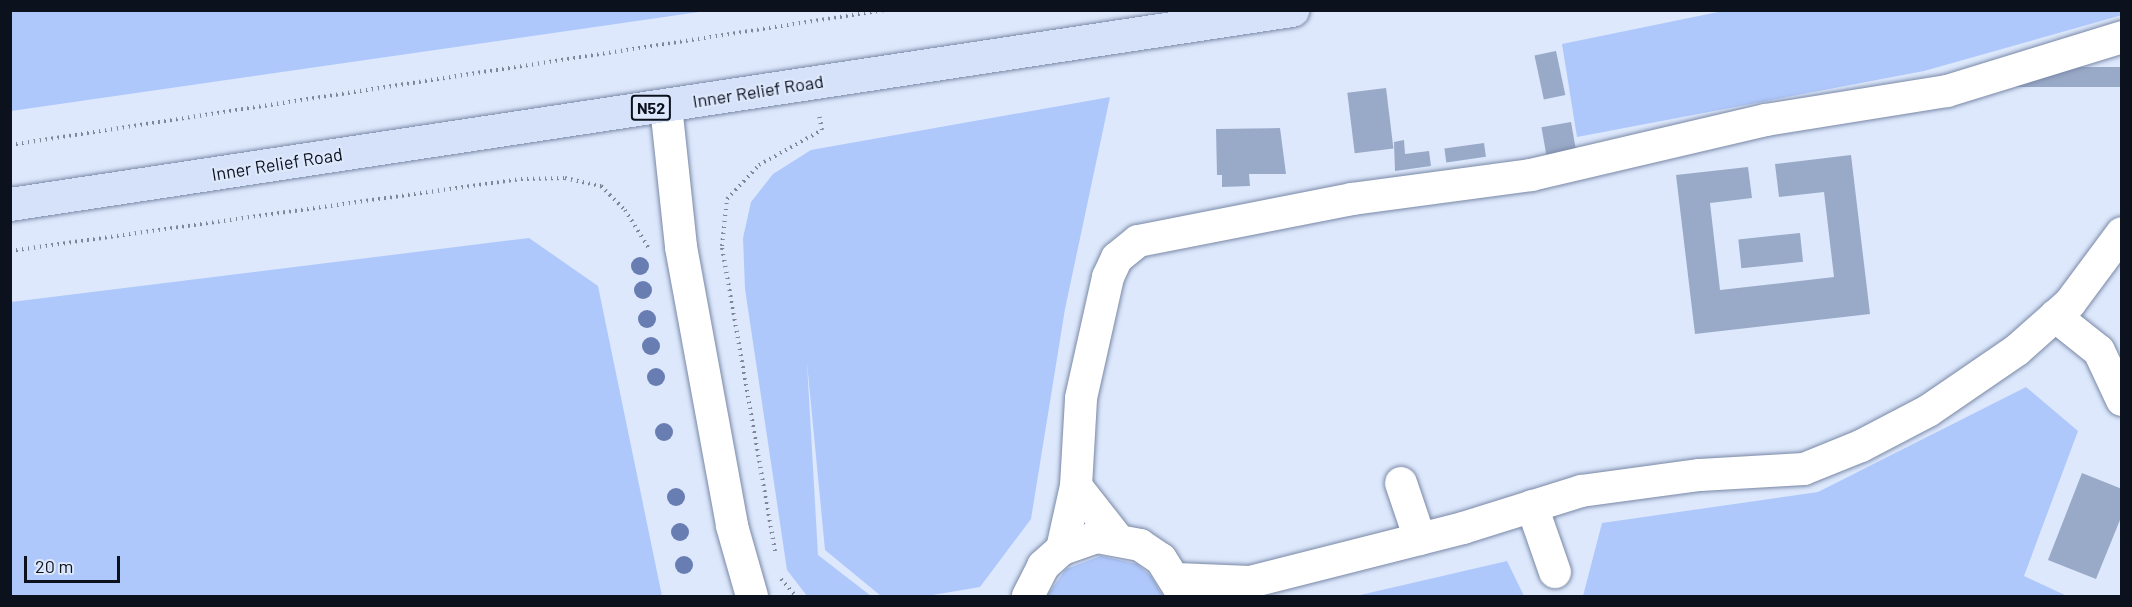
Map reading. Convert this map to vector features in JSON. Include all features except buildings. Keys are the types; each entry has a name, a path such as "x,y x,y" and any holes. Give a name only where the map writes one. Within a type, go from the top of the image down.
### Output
{"main road":[{"name":"Inner Relief Road","path":"10,204 666,106 1239,15 1292,10"}],"street":[{"path":"1062,549 1076,486 1081,398 1108,277 1117,258 1138,241 1352,199 1531,175 1766,120 1947,91 2121,37"},
{"path":"666,106 681,247 732,526 753,597"},
{"path":"1028,597 1043,566 1062,549 1079,541 1116,537 1140,545 1161,559 1180,588 1242,589 1581,491 1700,475 1804,469 1861,446 1928,411 2017,350 2055,316 2121,233"},
{"path":"2055,316 2110,350 2121,400"},
{"path":"1401,483 1420,539"},
{"path":"1076,486 1116,537"},
{"path":"1532,506 1555,572"}],"path":[{"path":"10,145 885,10"},
{"path":"776,553 722,246 728,199 759,165 822,130 813,83"},
{"path":"10,251 521,179 565,178 602,186 625,210 649,249"},
{"path":"780,577 796,597"}],"shaded area":[{"path":"11,10 706,10 706,11 11,111"},
{"path":"2121,10 2122,15 1924,71 1577,137 1562,44 1723,11"},
{"path":"1110,97 1065,309 1031,519 980,587 927,596 881,596 825,550 807,363 818,555 871,596 807,596 787,570 745,289 743,238 751,202 773,174 811,150"},
{"path":"529,238 598,286 662,596 11,596 11,302"},
{"path":"2026,387 2078,431 2024,576 2067,596 1583,596 1602,523 1818,492"},
{"path":"1101,556 1137,564 1151,576 1163,596 1047,596 1066,569"},
{"path":"1507,561 1524,596 1356,596"}]}
